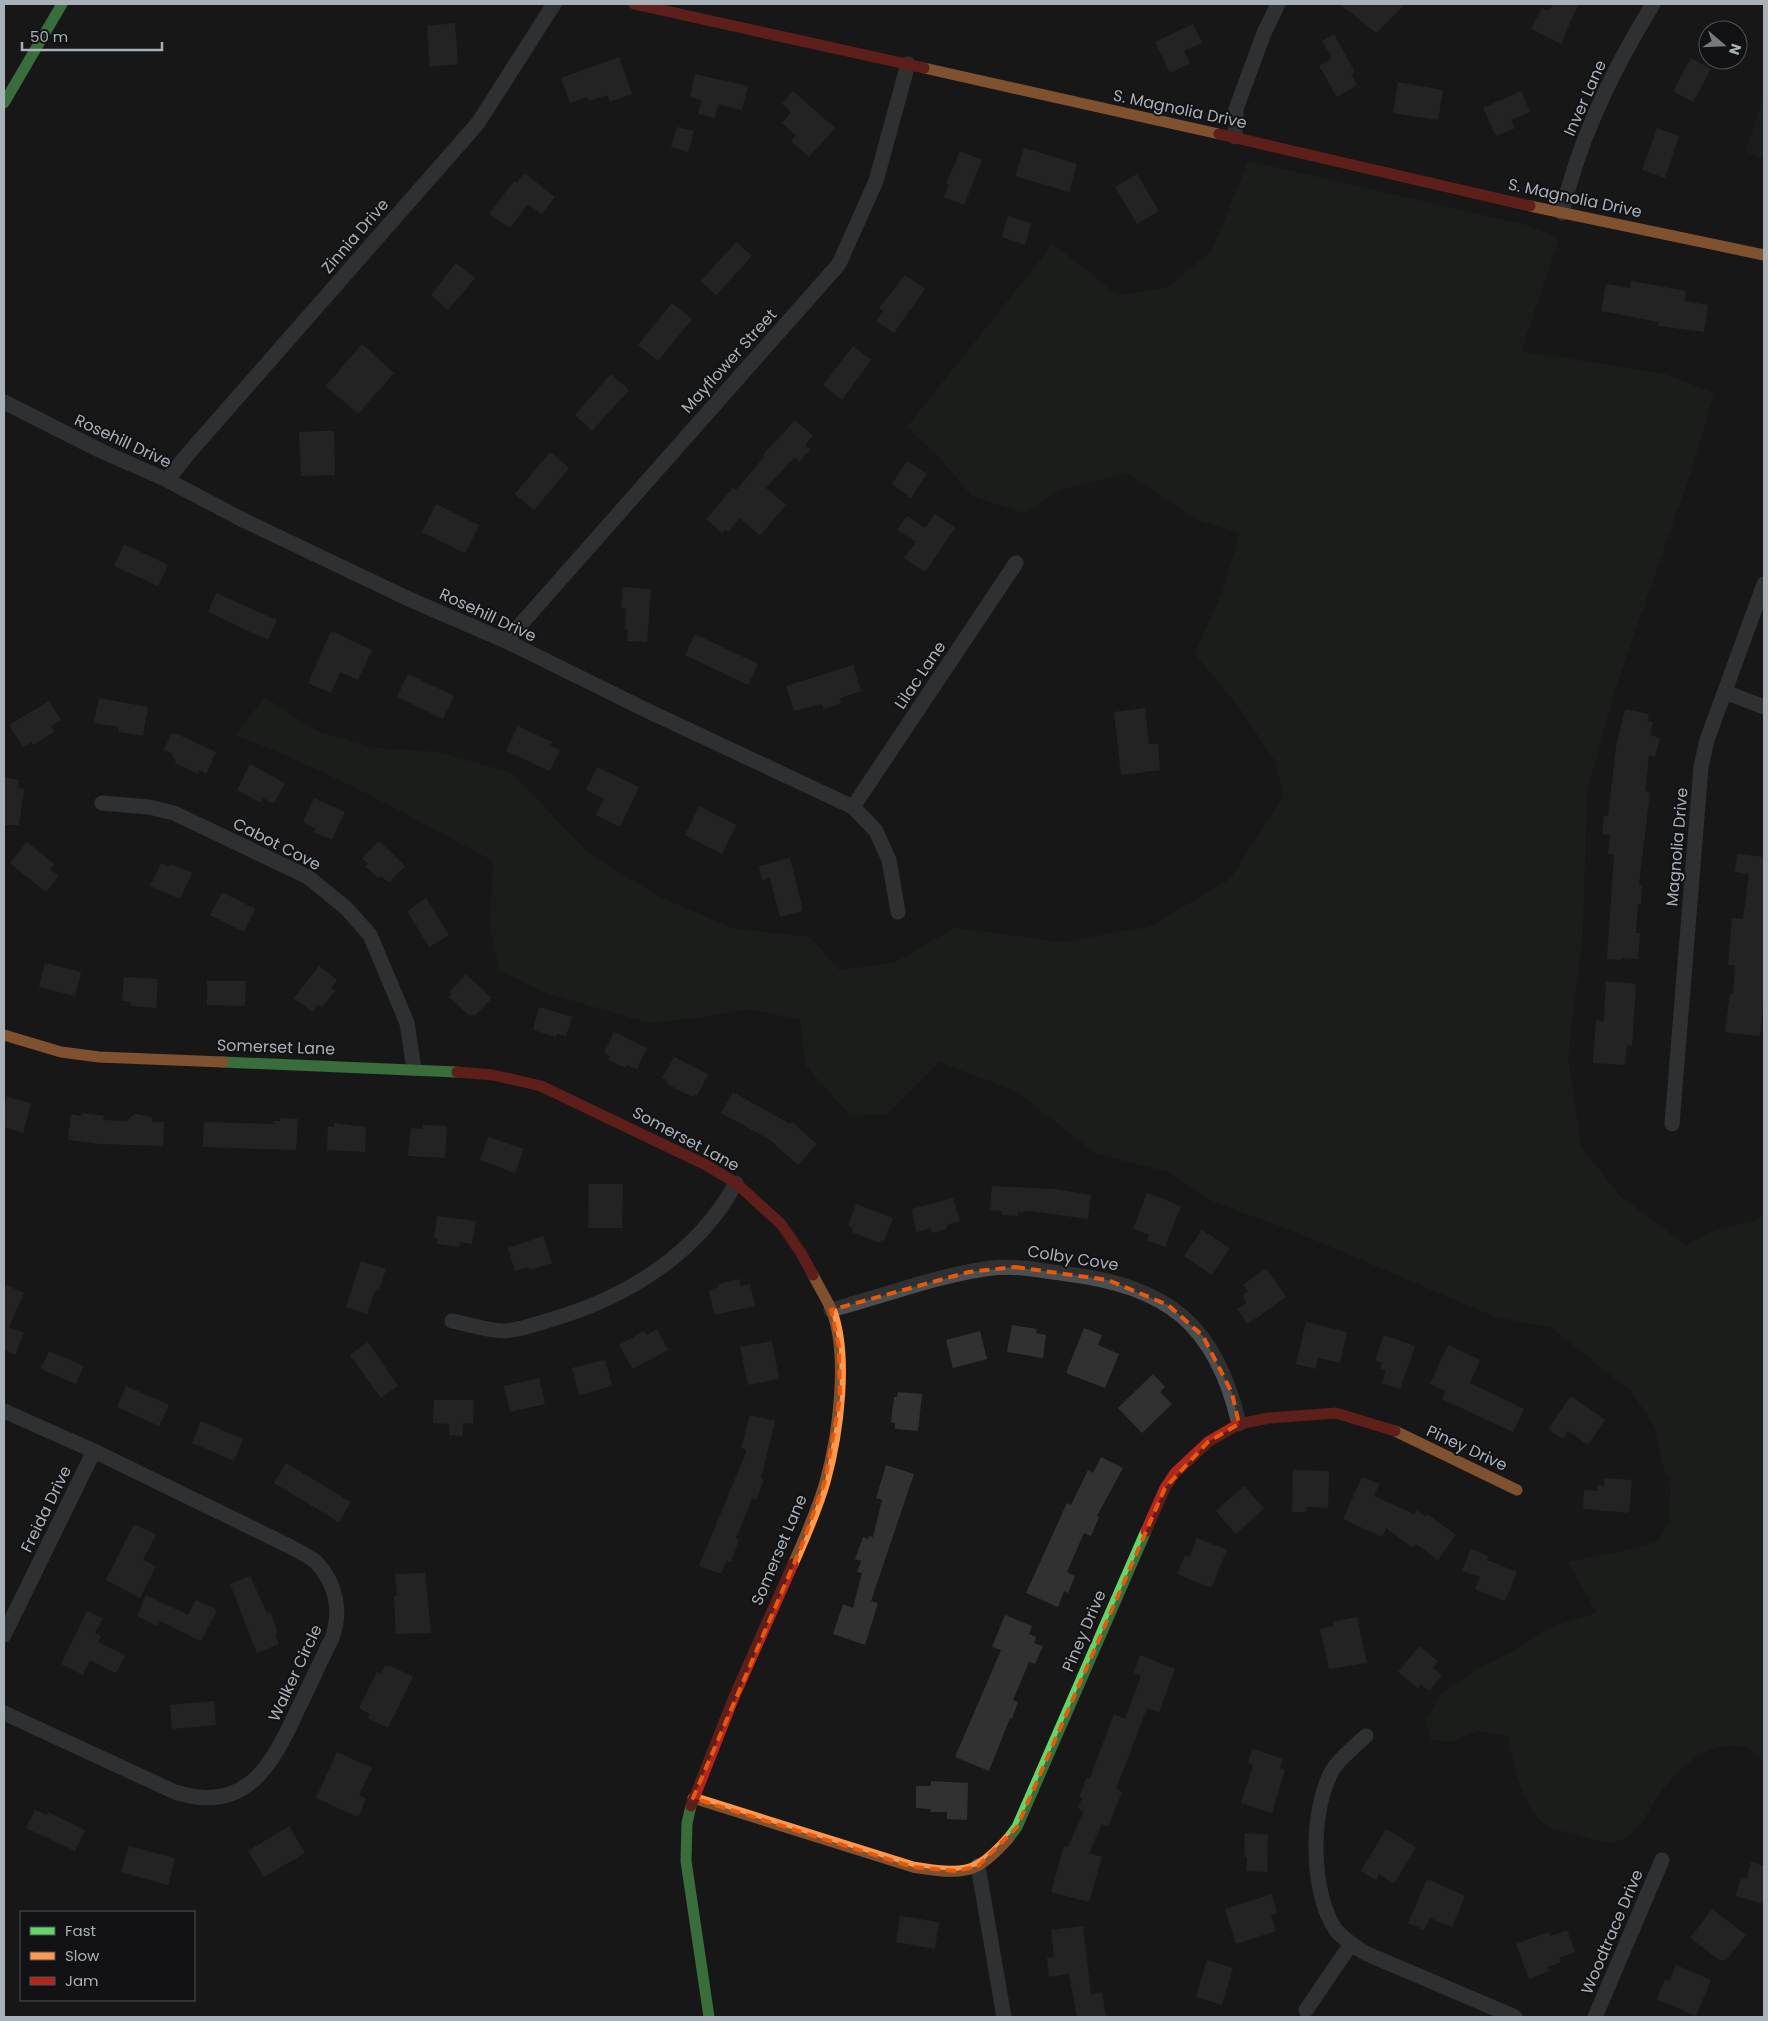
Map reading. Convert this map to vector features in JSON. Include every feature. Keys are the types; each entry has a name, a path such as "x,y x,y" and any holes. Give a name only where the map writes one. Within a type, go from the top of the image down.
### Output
{"street":[{"path":"4,103 62,4"},
{"name":"Zinnia Drive","path":"167,480 478,123 554,4"},
{"name":"S. Magnolia Drive","path":"634,4 1235,137 1562,213 1764,255"},
{"path":"1235,137 1236,109 1264,34 1278,4"},
{"name":"Inver Lane","path":"1562,213 1569,183 1593,115 1634,35 1654,4"},
{"name":"Mayflower Street","path":"506,641 839,264 876,181 908,64"},
{"name":"Rosehill Drive","path":"4,402 99,450 167,480 245,521 411,600 506,641 646,710 853,807 876,831 886,853 898,912"},
{"name":"Lilac Lane","path":"853,807 1016,563"},
{"name":"Magnolia Drive","path":"1672,1124 1701,767 1707,740 1764,584"},
{"path":"1725,692 1764,707"},
{"name":"Cabot Cove","path":"102,803 149,806 174,813 308,877 326,891 370,935 406,1023 414,1069"},
{"name":"Somerset Lane","path":"4,1036 61,1052 99,1057 414,1069 493,1075 541,1086 706,1165 736,1183 756,1198 780,1224 814,1276 831,1310 839,1346 840,1398 825,1481 802,1545 738,1689 693,1798 687,1823 686,1860 709,2017"},
{"path":"452,1322 504,1331 568,1315 615,1294 663,1267 696,1237 722,1208 736,1183"},
{"name":"Colby Cove","path":"831,1310 968,1272 992,1268 1015,1267 1116,1282 1147,1293 1168,1305 1185,1317 1203,1336 1232,1392 1239,1424"},
{"name":"Walker Circle","path":"4,1411 94,1451 272,1536 315,1561 334,1588 337,1604 336,1628 273,1759 264,1771 248,1785 222,1795 199,1797 175,1792 4,1713"},
{"name":"Piney Drive","path":"693,1798 914,1867 956,1871 978,1866 1008,1840 1017,1827 1165,1488 1175,1473 1208,1442 1239,1424 1269,1418 1336,1413 1392,1430 1517,1490"},
{"name":"Freida Drive","path":"4,1636 94,1451"},
{"path":"1366,1736 1333,1770 1320,1811 1316,1831 1320,1895 1334,1927 1351,1944 1365,1953 1515,2017"},
{"name":"Woodtrace Drive","path":"1595,2017 1662,1860"},
{"path":"978,1866 1004,2017"},
{"path":"1306,2010 1351,1944"}],"highlighted area":[{"path":"1015,1267 1108,1280 1168,1305 1203,1336 1232,1393 1239,1424 1208,1442 1165,1488 1017,1827 978,1866 956,1871 913,1867 693,1798 802,1545 825,1481 840,1398 839,1347 831,1310 969,1272"}],"shaded area":[{"path":"1764,95 1764,158 1746,152"},
{"path":"1248,161 1526,225 1559,238 1521,351 1664,374 1714,393 1691,471 1614,692 1587,792 1583,927 1568,1058 1581,1147 1620,1196 1686,1245 1714,1231 1757,1220 1764,1213 1764,1761 1746,1748 1719,1747 1707,1751 1684,1766 1658,1796 1635,1831 1618,1841 1602,1842 1554,1829 1537,1817 1524,1796 1508,1736 1478,1731 1450,1742 1431,1739 1426,1720 1440,1695 1477,1669 1515,1650 1554,1626 1597,1613 1568,1562 1659,1541 1669,1521 1671,1484 1662,1463 1655,1427 1632,1392 1551,1327 1495,1317 1296,1232 1214,1202 1171,1173 1097,1154 1016,1091 939,1062 887,1114 851,1116 806,1066 800,1019 745,1009 703,1017 649,1023 546,993 500,971 490,927 493,861 334,777 235,735 265,697 316,731 375,748 438,752 512,773 586,851 659,897 735,929 810,937 839,970 894,963 954,928 1061,942 1149,927 1230,879 1284,796 1275,761 1241,710 1195,654 1223,590 1240,533 1200,521 1127,473 1059,490 1025,513 972,496 937,455 907,427 1052,245 1084,267 1117,296 1168,287 1212,251"}],"building":[{"path":"1340,4 1405,4 1376,33"},
{"path":"1553,4 1578,4 1561,44 1531,29 1542,8 1549,11"},
{"path":"455,23 458,64 430,67 427,26"},
{"path":"1193,24 1202,43 1184,51 1190,63 1170,73 1155,42"},
{"path":"1334,34 1355,72 1351,74 1357,85 1337,97 1319,66 1332,58 1322,41"},
{"path":"619,57 632,94 610,102 607,95 589,101 587,97 570,103 561,78"},
{"path":"1691,58 1698,62 1698,70 1710,70 1693,102 1673,91"},
{"path":"695,74 748,86 742,110 718,104 715,118 698,114 702,100 690,97"},
{"path":"1398,82 1443,90 1438,120 1393,113"},
{"path":"793,91 835,128 809,157 791,141 796,135 782,123 790,114 790,111 782,104"},
{"path":"1521,91 1530,112 1511,120 1515,128 1496,136 1483,108"},
{"path":"677,127 694,131 688,152 671,147"},
{"path":"1657,128 1679,136 1665,178 1642,170"},
{"path":"1024,148 1077,164 1069,192 1015,176"},
{"path":"960,151 982,160 964,205 944,197 949,185 946,184"},
{"path":"524,173 555,197 542,214 528,204 510,228 489,214 514,181 517,183"},
{"path":"1137,174 1159,211 1137,224 1115,187"},
{"path":"1008,216 1031,223 1025,245 1002,237"},
{"path":"736,242 752,256 716,295 701,281"},
{"path":"456,263 475,278 448,310 431,295"},
{"path":"905,275 925,289 894,333 876,321 883,311 879,308"},
{"path":"1631,281 1686,291 1685,301 1708,305 1704,332 1658,326 1659,322 1601,311 1606,284 1630,288"},
{"path":"672,303 692,319 658,361 638,345"},
{"path":"362,344 394,373 358,414 326,386"},
{"path":"853,346 871,360 842,400 823,385"},
{"path":"611,374 629,390 592,431 575,415"},
{"path":"795,420 813,436 805,445 810,450 799,462 795,457 766,488 786,505 760,536 740,518 728,532 725,529 722,533 706,519 733,488 736,490 765,456 763,455"},
{"path":"334,431 335,475 301,476 299,432"},
{"path":"550,452 569,468 534,510 515,494"},
{"path":"907,461 927,474 911,498 892,484"},
{"path":"436,504 479,525 465,553 422,532"},
{"path":"935,514 955,528 925,572 904,558 916,542 897,530 907,516 925,528"},
{"path":"124,544 168,565 158,586 114,566"},
{"path":"623,587 651,589 647,642 627,641 628,629 625,629 626,609 621,608"},
{"path":"216,593 277,620 268,640 208,612"},
{"path":"331,631 372,650 358,680 340,672 331,693 308,683"},
{"path":"695,634 758,664 748,685 685,655"},
{"path":"853,665 861,691 840,698 841,703 824,709 822,704 794,711 786,686"},
{"path":"408,674 454,696 443,719 397,697"},
{"path":"99,698 148,707 143,736 119,732 119,727 94,723"},
{"path":"49,701 61,720 51,726 54,732 33,745 32,742 23,747 9,725"},
{"path":"1145,708 1149,744 1158,744 1160,770 1121,775 1114,712"},
{"path":"1625,709 1649,714 1647,721 1653,722 1650,735 1660,738 1655,757 1649,755 1645,791 1650,792 1639,885 1642,885 1641,904 1638,904 1636,933 1640,933 1638,959 1621,958 1621,960 1607,959 1614,855 1608,854 1610,835 1602,834 1604,816 1608,816 1616,747"},
{"path":"518,726 552,742 550,746 560,750 550,771 506,751"},
{"path":"171,734 177,734 216,752 206,774 199,770 198,774 175,763 176,760 172,757 173,754 164,750"},
{"path":"250,764 285,783 274,804 263,798 261,803 237,790"},
{"path":"597,767 639,787 620,827 596,815 604,799 586,790"},
{"path":"4,777 19,780 18,788 24,789 19,825 4,825"},
{"path":"314,798 345,812 332,840 314,832 316,829 303,822"},
{"path":"699,806 736,825 722,854 685,835"},
{"path":"379,841 405,866 389,883 381,876 378,878 366,867 368,864 362,858"},
{"path":"27,842 54,864 50,869 59,876 46,892 10,863"},
{"path":"1737,854 1764,857 1764,993 1760,1036 1725,1032 1730,993 1733,994 1735,965 1728,965 1732,918 1743,919 1749,874 1735,872"},
{"path":"790,858 803,911 780,917 770,878 762,880 759,866"},
{"path":"161,863 169,867 170,864 192,873 180,899 150,886"},
{"path":"222,892 255,909 244,932 210,915"},
{"path":"426,898 449,935 429,947 407,911"},
{"path":"45,963 81,972 75,996 39,987"},
{"path":"319,966 337,980 331,988 335,991 322,1007 318,1004 312,1012 294,998"},
{"path":"466,974 492,998 474,1016 472,1014 470,1016 449,997 451,994 449,992"},
{"path":"124,977 158,979 156,1008 131,1006 131,1002 122,1001"},
{"path":"207,981 246,981 245,1006 207,1005"},
{"path":"1606,981 1636,984 1632,1046 1627,1045 1625,1065 1593,1063 1596,1020 1604,1021"},
{"path":"539,1007 572,1017 566,1036 557,1034 556,1037 533,1030"},
{"path":"614,1032 647,1048 637,1069 627,1065 625,1068 608,1060 610,1056 604,1053"},
{"path":"674,1057 708,1074 697,1096 695,1094 693,1097 667,1084 668,1081 662,1078"},
{"path":"733,1092 790,1124 792,1122 817,1144 798,1165 770,1140 721,1113"},
{"path":"7,1097 31,1103 23,1133 4,1127 4,1107"},
{"path":"82,1113 104,1116 103,1120 126,1121 135,1114 152,1117 152,1122 164,1122 163,1146 100,1144 68,1140 71,1114 81,1116"},
{"path":"280,1118 298,1119 296,1150 203,1147 204,1122 274,1124 274,1121 280,1121"},
{"path":"334,1123 366,1127 365,1152 327,1150 328,1126 334,1127"},
{"path":"423,1125 447,1126 445,1158 408,1156 411,1128 423,1129"},
{"path":"488,1137 524,1149 515,1173 480,1160"},
{"path":"589,1184 623,1184 622,1228 588,1228"},
{"path":"992,1186 1055,1189 1091,1195 1088,1219 1030,1211 1018,1212 1018,1216 1002,1215 1002,1211 990,1210"},
{"path":"1147,1193 1181,1206 1165,1247 1147,1240 1149,1235 1133,1229"},
{"path":"953,1198 960,1221 946,1225 947,1229 932,1233 931,1228 916,1232 912,1209"},
{"path":"856,1204 893,1218 884,1241 881,1240 880,1243 852,1232 853,1228 848,1226"},
{"path":"437,1216 476,1221 472,1244 460,1242 459,1247 437,1244 438,1239 434,1239"},
{"path":"1202,1230 1230,1248 1212,1275 1184,1256"},
{"path":"543,1236 552,1263 530,1270 529,1267 515,1271 508,1248"},
{"path":"361,1261 386,1269 379,1291 375,1290 367,1314 346,1307"},
{"path":"1266,1268 1286,1297 1248,1324 1237,1309 1246,1303 1243,1295 1248,1291 1243,1285"},
{"path":"739,1279 741,1286 750,1284 755,1306 714,1315 709,1290 719,1287 719,1284"},
{"path":"4,1284 24,1293 9,1327 24,1333 15,1355 4,1350"},
{"path":"1306,1322 1347,1332 1340,1363 1318,1358 1316,1369 1296,1364"},
{"path":"1012,1325 1037,1329 1036,1333 1046,1335 1043,1358 1007,1352"},
{"path":"1084,1328 1102,1335 1098,1345 1119,1354 1105,1388 1066,1373"},
{"path":"657,1329 668,1350 633,1369 619,1345 644,1331 647,1335"},
{"path":"980,1331 987,1359 953,1368 946,1340"},
{"path":"1384,1335 1415,1346 1400,1389 1382,1383 1386,1371 1380,1368 1382,1363 1375,1360"},
{"path":"772,1341 779,1379 748,1385 740,1347"},
{"path":"368,1342 398,1386 381,1398 350,1355"},
{"path":"1448,1345 1480,1360 1470,1383 1524,1409 1513,1432 1442,1399 1446,1391 1430,1384"},
{"path":"49,1351 84,1366 76,1384 41,1369"},
{"path":"605,1360 612,1386 579,1395 572,1368"},
{"path":"1153,1374 1165,1387 1160,1392 1172,1404 1142,1433 1118,1408"},
{"path":"539,1378 545,1404 510,1412 504,1386"},
{"path":"126,1386 169,1405 159,1426 117,1407"},
{"path":"898,1392 922,1394 918,1431 895,1429 895,1423 891,1422 894,1397 897,1397"},
{"path":"1571,1396 1605,1420 1588,1445 1568,1431 1563,1439 1548,1429"},
{"path":"434,1400 474,1400 473,1424 463,1423 463,1436 449,1435 449,1424 433,1423"},
{"path":"750,1415 775,1421 761,1478 764,1479 756,1500 752,1499 736,1538 739,1540 731,1562 727,1560 721,1574 699,1566 747,1450 741,1448"},
{"path":"201,1421 243,1439 234,1461 192,1443"},
{"path":"1101,1457 1123,1468 1097,1516 1099,1517 1091,1536 1084,1533 1067,1572 1075,1576 1068,1593 1064,1591 1058,1607 1026,1593 1067,1503 1071,1505 1088,1470 1093,1473"},
{"path":"286,1463 351,1502 339,1522 274,1483"},
{"path":"886,1465 914,1474 871,1601 878,1603 865,1645 833,1634 843,1604 853,1608 862,1573 857,1572 861,1561 855,1559 863,1537 868,1539 869,1536 873,1537 882,1500 876,1498"},
{"path":"1293,1470 1329,1471 1328,1508 1307,1507 1306,1512 1292,1512"},
{"path":"1362,1477 1379,1484 1374,1496 1414,1514 1417,1510 1425,1517 1427,1514 1456,1535 1438,1560 1416,1544 1413,1548 1386,1528 1382,1537 1343,1519"},
{"path":"1605,1478 1632,1480 1629,1513 1583,1509 1584,1490 1597,1491 1598,1485 1604,1486"},
{"path":"1244,1486 1264,1508 1236,1534 1216,1511"},
{"path":"134,1524 156,1535 143,1560 156,1566 140,1598 106,1580"},
{"path":"1197,1538 1227,1550 1211,1588 1177,1574 1185,1555 1190,1557"},
{"path":"1471,1549 1488,1556 1487,1560 1517,1572 1505,1601 1475,1589 1480,1577 1462,1571"},
{"path":"425,1573 431,1633 396,1634 394,1596 397,1596 395,1574"},
{"path":"250,1576 267,1613 270,1611 278,1633 275,1634 279,1644 257,1653 230,1584"},
{"path":"146,1595 188,1615 196,1600 217,1610 201,1641 160,1621 157,1626 137,1616"},
{"path":"87,1611 103,1618 95,1633 101,1636 98,1642 125,1655 116,1673 90,1660 83,1675 61,1664"},
{"path":"1005,1615 1032,1626 1029,1634 1036,1637 1034,1643 1043,1646 1035,1664 1029,1662 1013,1700 1018,1702 1012,1719 1010,1718 989,1771 955,1757 1001,1650 992,1647"},
{"path":"1357,1617 1367,1663 1329,1669 1320,1629 1334,1626 1333,1622"},
{"path":"1419,1646 1438,1661 1433,1668 1442,1675 1429,1691 1421,1684 1418,1688 1398,1672"},
{"path":"1140,1655 1175,1669 1159,1712 1147,1708 1116,1789 1122,1792 1108,1826 1102,1824 1089,1853 1102,1857 1089,1902 1051,1892 1064,1846 1068,1847 1084,1811 1078,1808 1082,1798 1079,1797 1087,1777 1090,1778 1114,1714 1125,1719 1141,1676 1134,1673"},
{"path":"385,1666 391,1666 413,1677 388,1728 368,1718 370,1714 359,1708 377,1672 381,1674"},
{"path":"214,1701 216,1725 172,1729 170,1705"},
{"path":"1252,1749 1283,1759 1280,1768 1285,1770 1272,1813 1241,1803 1253,1765 1248,1763"},
{"path":"337,1752 372,1768 359,1795 366,1799 358,1817 316,1798"},
{"path":"931,1781 968,1783 967,1820 947,1819 947,1812 930,1812 931,1809 916,1808 916,1786 931,1786"},
{"path":"35,1810 47,1815 48,1812 85,1830 75,1851 26,1828"},
{"path":"289,1826 305,1853 264,1877 248,1851"},
{"path":"1386,1829 1416,1847 1394,1884 1379,1874 1376,1880 1361,1871"},
{"path":"1245,1833 1268,1835 1267,1872 1246,1871 1247,1857 1244,1857"},
{"path":"129,1846 175,1858 168,1885 121,1872"},
{"path":"1751,1862 1764,1866 1764,1904 1736,1896 1741,1877 1747,1879"},
{"path":"1427,1879 1465,1896 1452,1927 1430,1918 1424,1930 1408,1923"},
{"path":"1272,1894 1277,1913 1271,1915 1276,1931 1236,1944 1225,1909"},
{"path":"1712,1909 1746,1935 1726,1960 1720,1960 1690,1938"},
{"path":"900,1916 939,1922 935,1949 896,1942"},
{"path":"1083,1926 1091,1994 1102,1992 1106,2017 1077,2017 1069,1974 1049,1977 1047,1958 1054,1957 1051,1930"},
{"path":"1567,1930 1575,1952 1559,1958 1561,1962 1548,1967 1549,1971 1529,1979 1516,1944 1549,1932 1551,1936"},
{"path":"1207,1960 1233,1968 1222,2005 1196,1997"},
{"path":"1676,1965 1711,1980 1696,2016 1657,1999 1665,1979 1670,1981"}],"traffic: fast":[{"path":"4,103 62,4"},
{"path":"223,1062 457,1072"},
{"path":"1008,1839 1017,1827 1146,1531"},
{"path":"691,1806 687,1823 686,1861 709,2017"}],"traffic: slow":[{"path":"924,68 1219,134"},
{"path":"1530,206 1764,255"},
{"path":"4,1035 61,1052 99,1057 223,1062"},
{"path":"793,1564 815,1513 825,1482 834,1442 840,1395 839,1349 836,1328 831,1309 813,1275"},
{"path":"1395,1431 1517,1490"},
{"path":"693,1798 913,1867 929,1870 955,1871 972,1868 987,1860 1008,1839"}],"traffic: jam":[{"path":"634,4 924,68"},
{"path":"1219,134 1530,206"},
{"path":"457,1072 493,1075 541,1086 706,1165 736,1183 781,1224 801,1253 813,1275"},
{"path":"1146,1531 1165,1488 1175,1473 1208,1442 1239,1424 1269,1418 1336,1413 1395,1431"},
{"path":"691,1806 734,1697 793,1564"}]}
